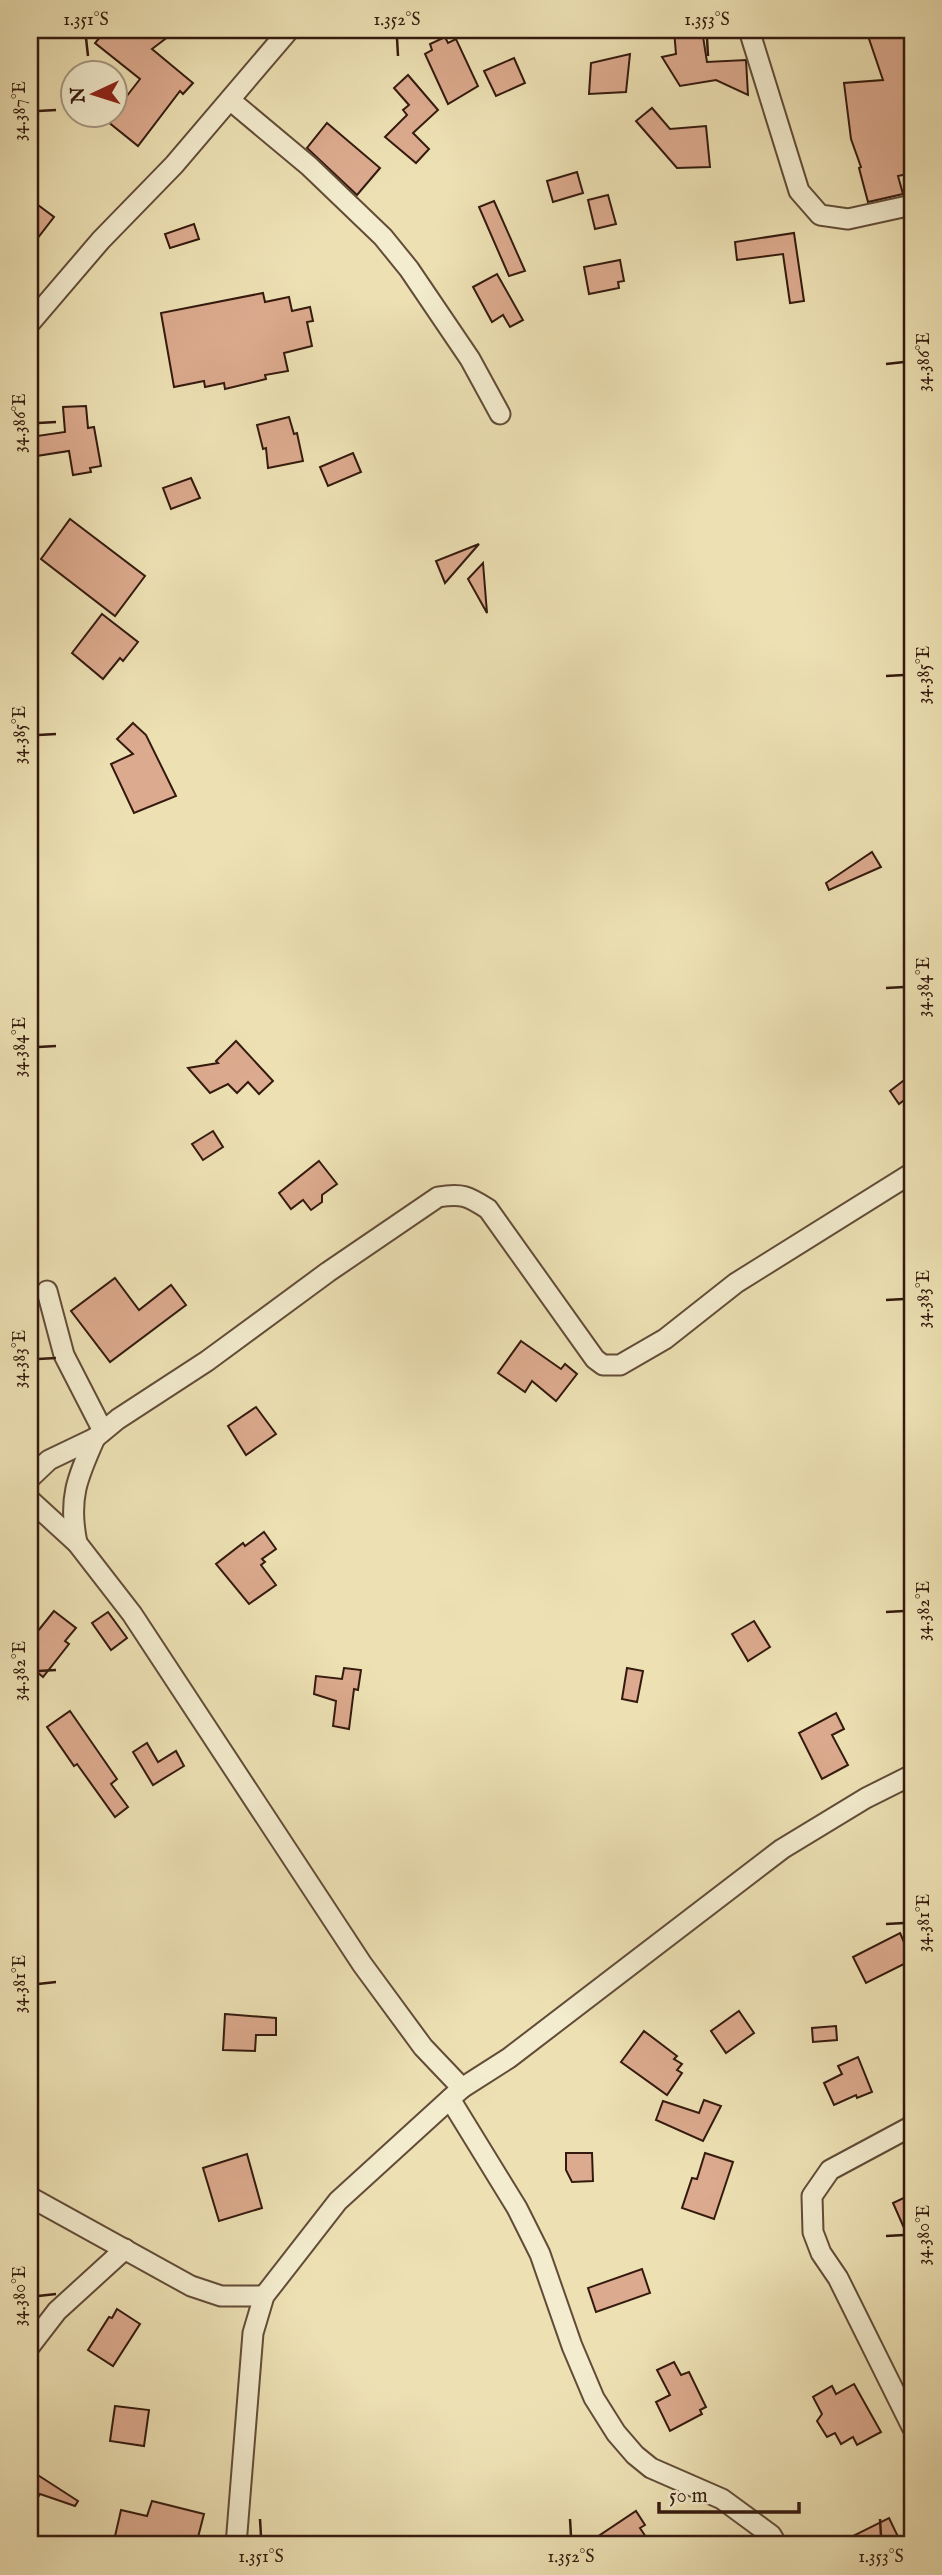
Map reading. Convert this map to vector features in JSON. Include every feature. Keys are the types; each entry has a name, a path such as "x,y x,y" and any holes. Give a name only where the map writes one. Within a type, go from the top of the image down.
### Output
{"street":[{"path":"30,323 101,240 174,165 289,30"},
{"path":"749,30 799,191 820,215 848,219 912,205"},
{"path":"230,100 309,166 383,236 409,269 470,359 500,414"},
{"path":"30,1478 49,1460 99,1434 207,1361 328,1272 438,1197 458,1194 471,1198 488,1209 595,1359 603,1365 620,1366 665,1339 736,1283 912,1173"},
{"path":"47,1291 64,1355 99,1434 74,1494 71,1517 77,1543"},
{"path":"30,1500 77,1543 139,1625 362,1964 456,2094 540,2254 572,2346 594,2398 616,2433 635,2455 652,2468 722,2499 771,2535 777,2545"},
{"path":"236,2545 253,2333 264,2296 338,2201 456,2094 509,2058 782,1849 866,1798 912,1775"},
{"path":"912,2126 830,2170 812,2196 813,2232 821,2253 838,2278 912,2427"},
{"path":"30,2197 191,2286 221,2296 264,2296"},
{"path":"30,2346 57,2311 125,2249"}],"building":[{"path":"106,30 177,30 152,49 193,83 183,94 180,91 138,146 118,130 130,130 130,92 140,79 130,71 130,60 116,60 95,43"},
{"path":"674,30 702,30 707,62 746,60 748,95 716,80 680,86 662,57 676,54"},
{"path":"866,30 904,30 912,53 912,173 898,176 903,194 868,202 859,168 861,167 851,139 844,83 883,80"},
{"path":"445,37 448,43 456,39 478,86 448,104 425,54 432,50 430,44"},
{"path":"630,54 626,92 589,94 591,63"},
{"path":"514,58 525,83 496,96 484,71"},
{"path":"408,75 438,110 413,133 429,149 416,163 385,137 407,115 403,110 409,105 394,88"},
{"path":"652,108 670,129 706,126 710,167 677,168 636,121"},
{"path":"327,123 380,168 357,195 307,148"},
{"path":"577,172 583,193 553,202 547,181"},
{"path":"608,195 616,224 595,229 588,200"},
{"path":"30,199 54,217 30,248"},
{"path":"494,201 525,271 509,276 479,207"},
{"path":"194,224 199,239 170,248 165,234"},
{"path":"794,233 804,301 790,303 783,254 737,260 735,242"},
{"path":"620,260 624,281 618,282 619,288 589,294 584,267"},
{"path":"497,274 523,320 510,327 503,315 492,322 473,287"},
{"path":"263,293 265,302 289,297 292,311 310,307 313,321 307,322 312,346 284,353 288,371 265,375 266,379 225,389 224,383 205,387 204,381 174,387 161,313"},
{"path":"86,406 88,428 94,427 101,466 90,468 91,472 73,475 69,451 30,457 30,437 65,432 63,407"},
{"path":"289,417 294,434 297,433 303,461 268,468 266,448 263,449 257,425"},
{"path":"353,453 361,472 328,486 320,467"},
{"path":"191,478 200,498 171,509 163,488"},
{"path":"70,519 145,576 115,616 41,559"},
{"path":"479,544 445,583 436,561"},
{"path":"483,563 487,613 468,579"},
{"path":"102,614 138,642 123,661 120,658 103,679 72,653"},
{"path":"133,723 146,735 176,796 134,813 111,764 133,754 117,739"},
{"path":"872,852 881,867 829,890 826,883"},
{"path":"236,1041 273,1081 259,1094 248,1082 237,1093 228,1084 210,1093 188,1068 218,1063 216,1061"},
{"path":"912,1074 912,1094 899,1104 890,1091"},
{"path":"213,1131 223,1147 203,1160 192,1144"},
{"path":"319,1161 337,1184 322,1195 322,1202 311,1210 303,1200 291,1209 279,1193"},
{"path":"115,1278 139,1310 171,1285 186,1305 110,1362 71,1311"},
{"path":"521,1341 561,1369 565,1364 577,1374 556,1401 532,1381 525,1392 498,1373"},
{"path":"256,1407 276,1434 246,1455 228,1426"},
{"path":"264,1532 276,1549 262,1559 265,1562 261,1565 276,1585 249,1604 216,1564 243,1543 245,1546"},
{"path":"54,1611 76,1628 65,1641 69,1644 43,1677 30,1666 30,1647 36,1639 33,1637"},
{"path":"108,1612 127,1638 111,1650 92,1623"},
{"path":"754,1621 770,1647 748,1661 732,1634"},
{"path":"344,1668 361,1670 358,1690 354,1689 349,1729 333,1726 336,1701 314,1694 316,1676 342,1679"},
{"path":"627,1668 643,1671 637,1702 622,1699"},
{"path":"70,1711 117,1779 111,1784 128,1807 115,1817 47,1727"},
{"path":"836,1713 844,1729 832,1735 848,1765 822,1779 799,1733"},
{"path":"147,1743 158,1762 176,1751 184,1766 153,1785 133,1752"},
{"path":"900,1933 912,1960 866,1983 853,1957"},
{"path":"739,2011 754,2033 726,2053 711,2031"},
{"path":"225,2014 276,2018 276,2035 256,2035 255,2051 223,2050"},
{"path":"836,2026 837,2040 813,2042 812,2028"},
{"path":"644,2031 677,2056 674,2059 682,2064 677,2070 682,2073 667,2095 621,2062"},
{"path":"858,2057 872,2092 857,2098 856,2095 834,2105 824,2083 842,2074 838,2066"},
{"path":"704,2100 721,2106 703,2141 656,2120 663,2101 699,2113"},
{"path":"566,2153 592,2153 593,2181 572,2182 566,2170"},
{"path":"705,2153 733,2162 714,2219 682,2208 692,2178 697,2179"},
{"path":"247,2154 262,2208 219,2221 203,2168"},
{"path":"912,2194 912,2246 893,2203"},
{"path":"642,2269 650,2293 596,2312 588,2288"},
{"path":"117,2309 140,2324 113,2366 88,2350"},
{"path":"674,2362 681,2375 689,2372 706,2407 700,2410 702,2414 670,2431 656,2402 670,2395 657,2370"},
{"path":"854,2384 881,2432 857,2445 853,2437 841,2444 835,2433 827,2437 817,2421 822,2414 813,2397 832,2386 836,2394"},
{"path":"115,2406 149,2410 144,2446 110,2441"},
{"path":"30,2470 78,2501 75,2506 40,2494 30,2510"},
{"path":"152,2501 204,2514 196,2545 113,2545 121,2510 147,2516"},
{"path":"636,2511 645,2525 640,2528 646,2537 642,2539 647,2545 628,2545 624,2539 614,2545 585,2545"},
{"path":"889,2518 902,2545 835,2545"}]}
